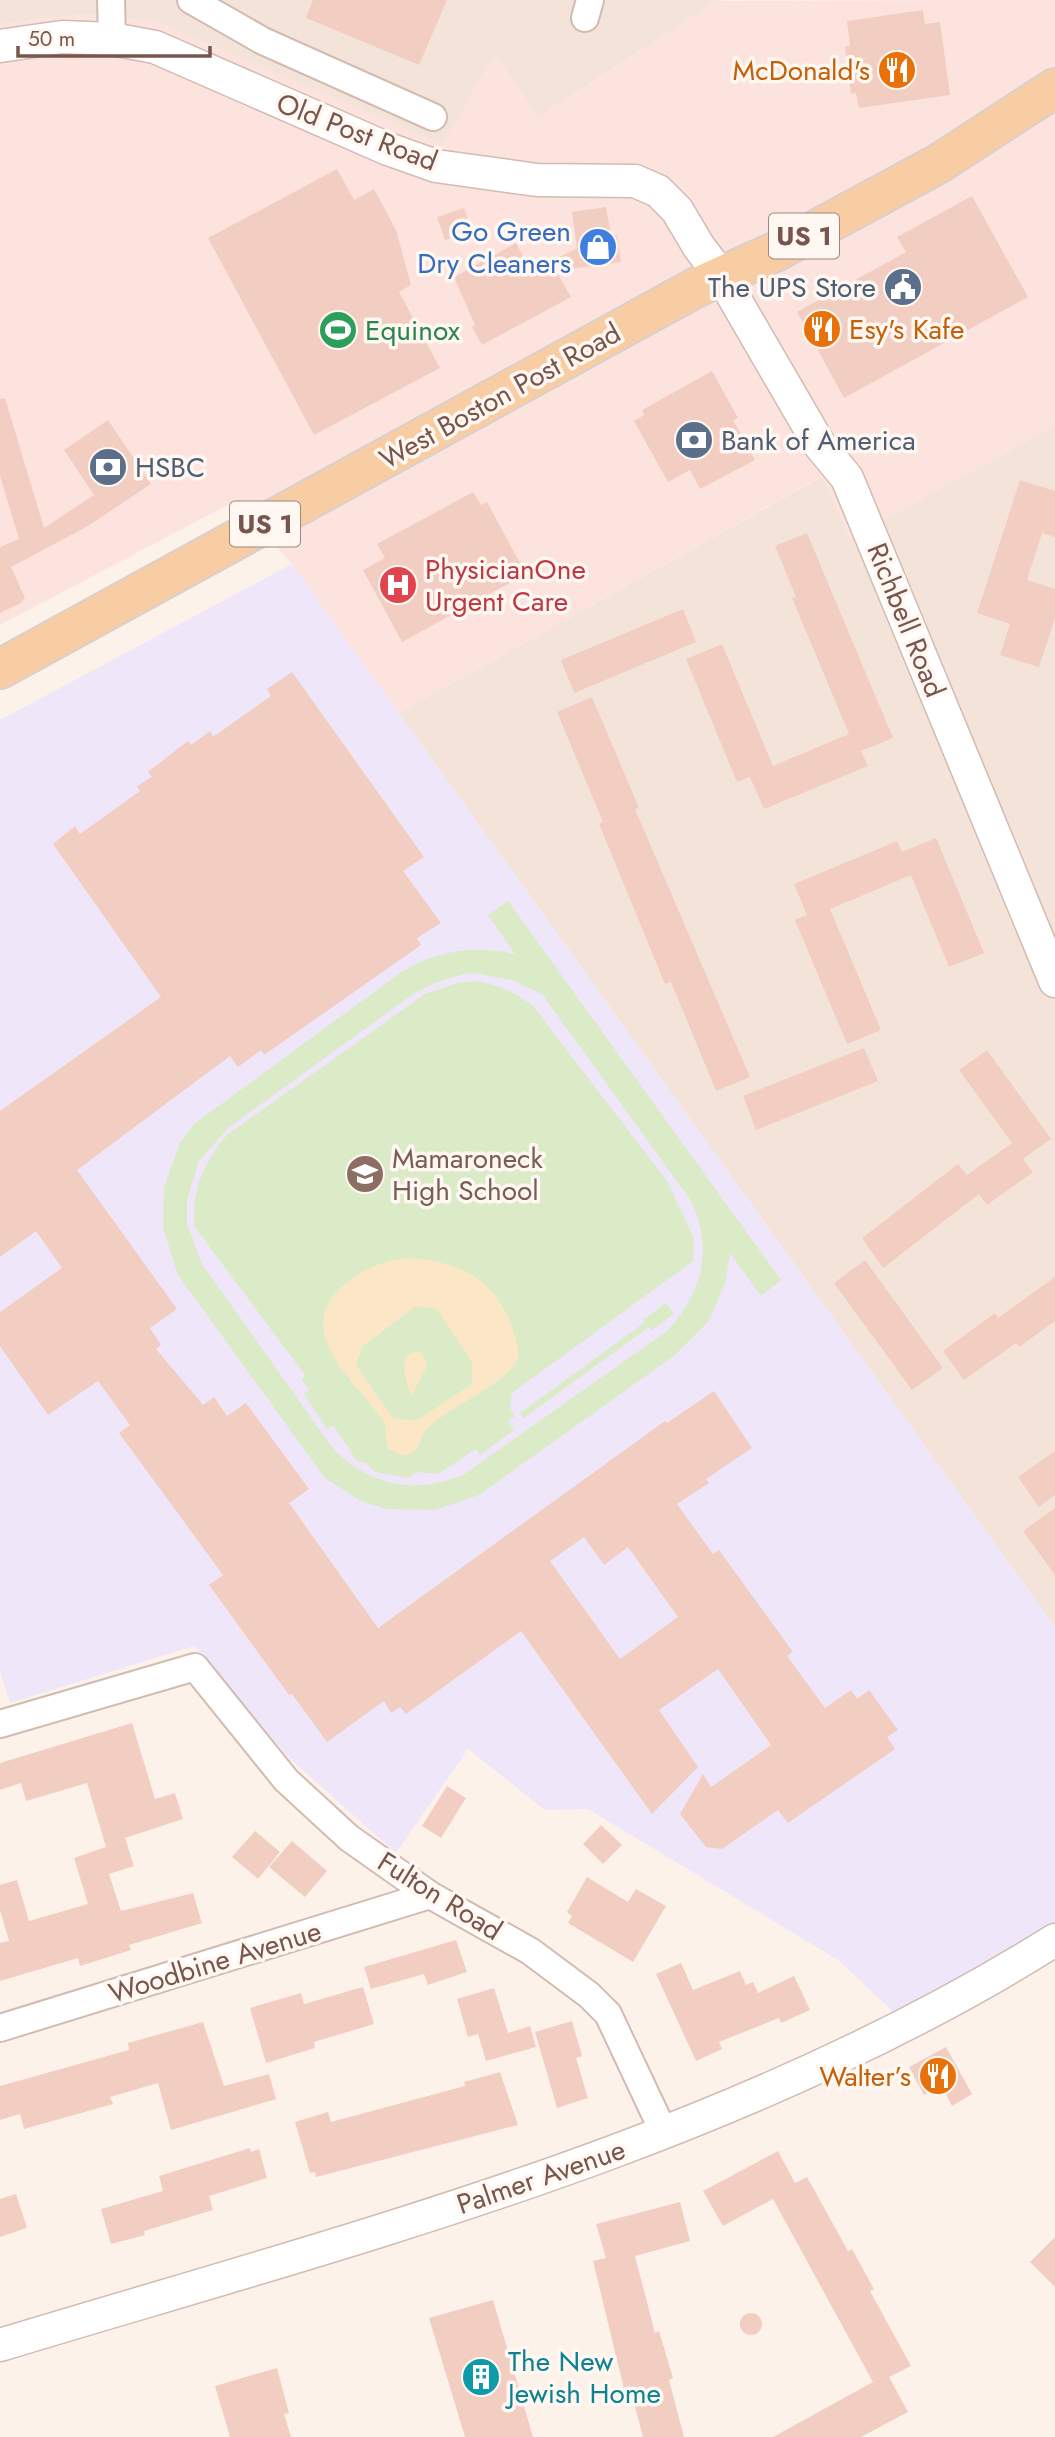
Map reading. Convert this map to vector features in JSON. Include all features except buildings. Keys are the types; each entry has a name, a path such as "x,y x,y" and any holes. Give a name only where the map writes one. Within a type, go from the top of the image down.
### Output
{"main road":[{"name":"West Boston Post Road","path":"0,669 697,287 777,251 938,164 1055,88"}],"street":[{"path":"111,0 112,39"},
{"path":"191,0 263,41 433,117"},
{"name":"Old Post Road","path":"0,47 62,37 112,39 155,47 375,144 436,166 537,180 635,181 658,191 677,210 699,247 722,276"},
{"name":"Richbell Road","path":"722,276 819,444 847,478 1055,981"},
{"name":"Fulton Road","path":"0,1724 195,1667 286,1780 349,1838 430,1895 530,1951 598,2004 608,2014 664,2133"},
{"name":"Woodbine Avenue","path":"0,2028 430,1895"},
{"name":"Palmer Avenue","path":"0,2345 422,2218 536,2181 664,2133 776,2086 933,2011 1055,1940"}],"shaded area":[{"path":"0,0 724,0 716,1 538,117 495,54 443,145 157,22 85,14 0,24"},
{"path":"1055,0 1055,426 850,538 822,476 399,713 292,564 237,500 0,625 0,24 85,14 157,22 443,144 495,54 538,117 716,1"},
{"path":"1055,426 1055,1627 399,713 823,476 850,538"},
{"name":"Mamaroneck High School","path":"292,564 1055,1627 1055,1932 901,2019 838,1960 588,1809 545,1810 468,1749 396,1853 289,1758 194,1646 10,1703 0,1671 0,720"}],"green space":[{"path":"508,901 781,1280 761,1296 730,1253 725,1284 708,1322 675,1355 479,1495 435,1510 386,1509 361,1501 325,1478 178,1275 163,1228 164,1187 180,1143 194,1124 400,973 428,959 456,951 484,950 515,954 488,915","holes":["473,973 512,980 542,994 691,1201 702,1236 701,1270 689,1302 667,1331 463,1475 428,1485 394,1484 363,1472 334,1450 202,1264 187,1224 187,1200 199,1161 228,1128 409,997 440,981 464,974"]},
{"path":"478,981 507,990 533,1006 667,1181 694,1238 693,1261 512,1393 510,1408 515,1416 508,1421 514,1430 480,1455 476,1449 438,1474 417,1472 408,1478 375,1472 366,1463 357,1461 333,1425 327,1429 304,1394 309,1390 302,1380 305,1375 194,1226 195,1201 205,1167 227,1135 425,994 458,983"},
{"path":"666,1303 674,1314 652,1330 649,1327 524,1418 520,1413 644,1323 643,1320"}],"sand":[{"path":"396,1260 430,1260 451,1265 484,1284 497,1297 507,1314 519,1357 502,1377 438,1419 425,1432 418,1447 405,1456 388,1449 382,1418 331,1352 323,1323 326,1308 342,1286 367,1269","holes":["416,1306 434,1308 472,1362 472,1384 416,1421 393,1418 356,1365 363,1346"]},
{"path":"418,1351 423,1354 427,1366 411,1397 404,1371 407,1355"}],"place":[{"name":"McDonald's","path":"897,70"},
{"name":"Go Green Dry Cleaners","path":"598,247"},
{"name":"The UPS Store","path":"903,287"},
{"name":"Esy's Kafe","path":"822,329"},
{"name":"Equinox","path":"338,330"},
{"name":"Bank of America","path":"694,440"},
{"name":"HSBC","path":"108,467"},
{"name":"PhysicianOne Urgent Care","path":"398,585"},
{"name":"Mamaroneck High School","path":"365,1174"},
{"name":"Walter’s","path":"938,2076"},
{"name":"The New Jewish Home","path":"481,2377"}]}
